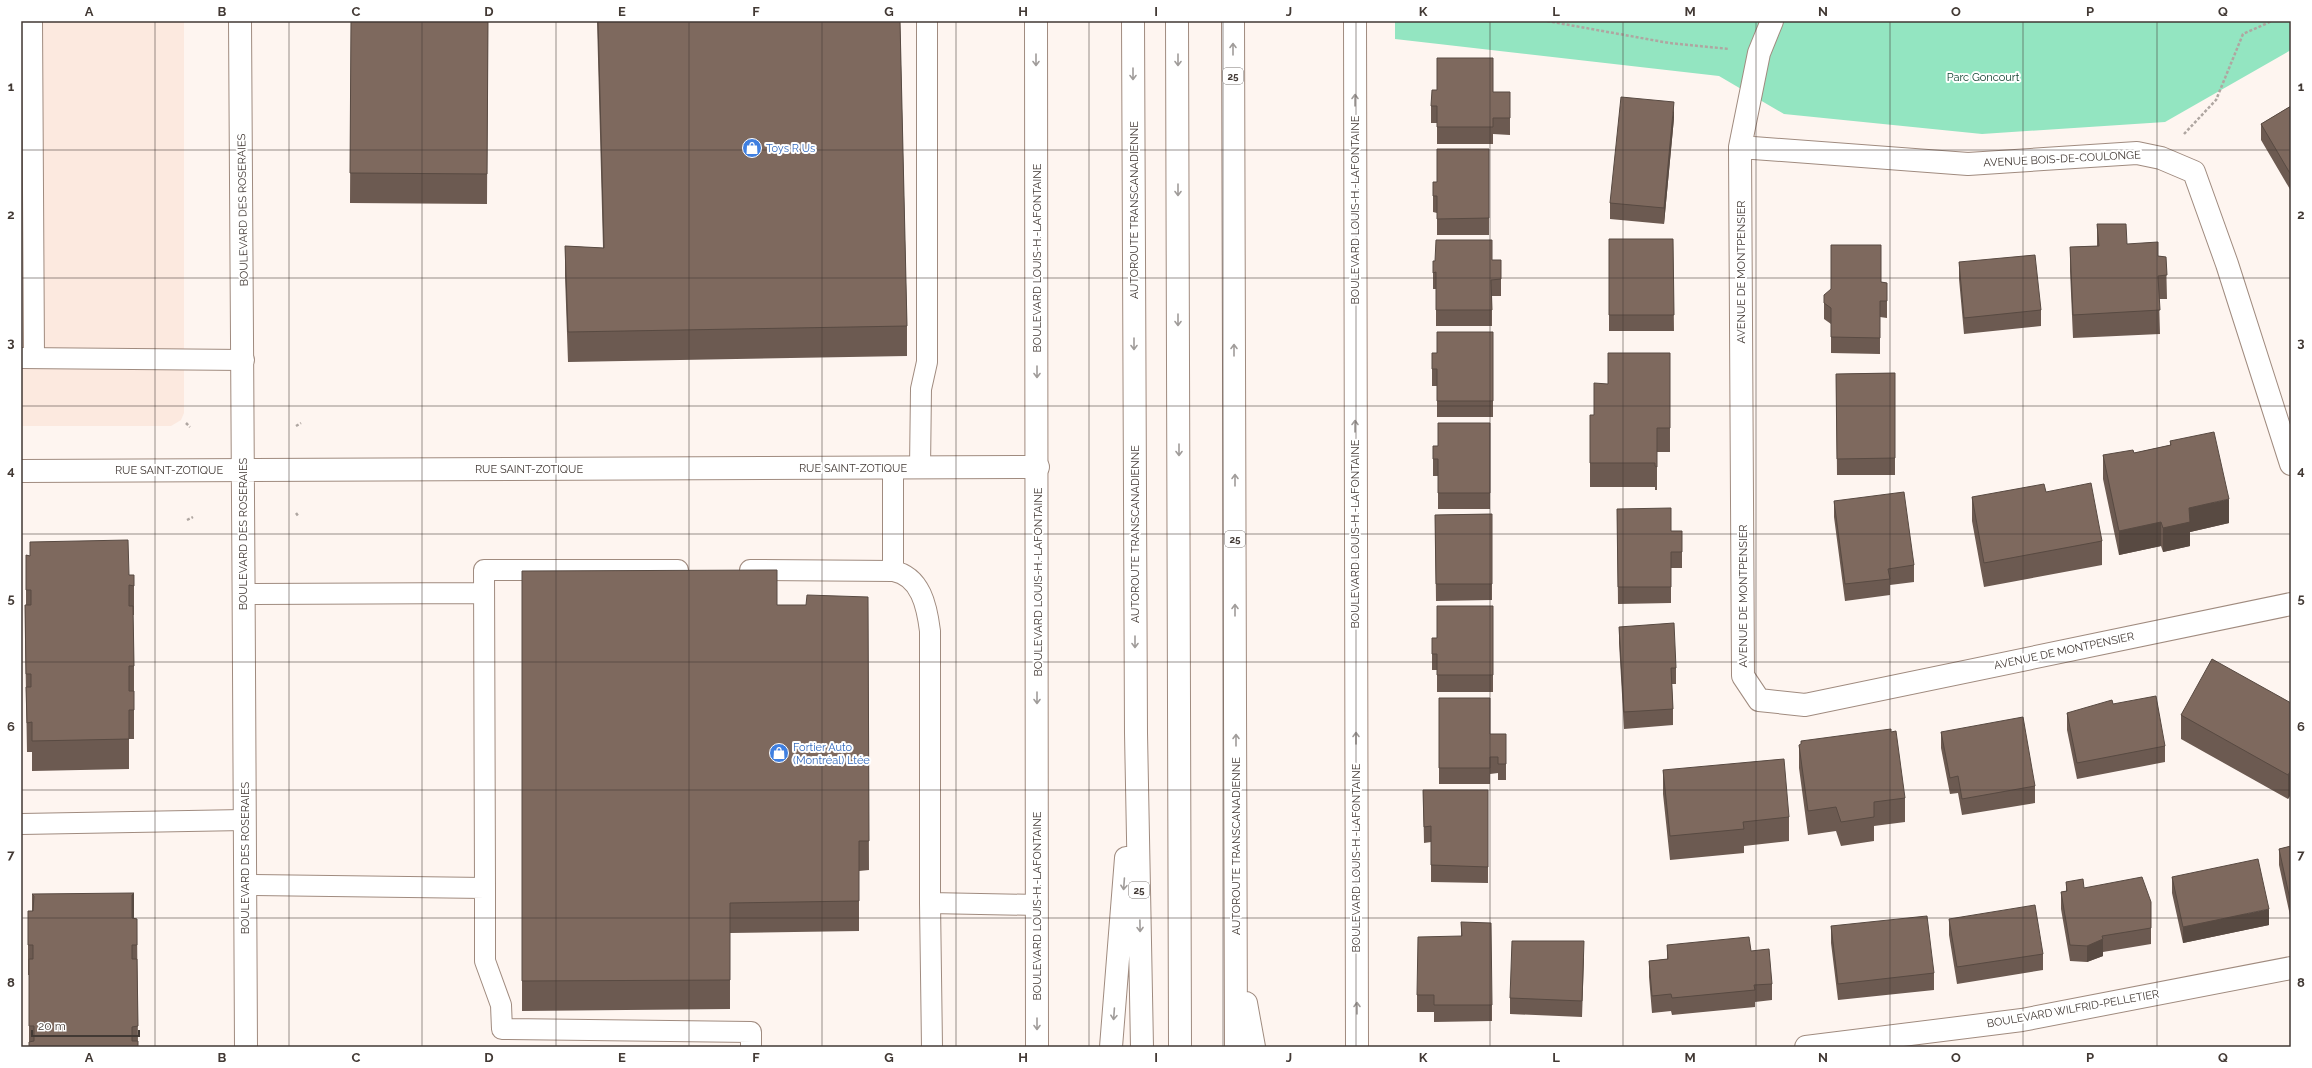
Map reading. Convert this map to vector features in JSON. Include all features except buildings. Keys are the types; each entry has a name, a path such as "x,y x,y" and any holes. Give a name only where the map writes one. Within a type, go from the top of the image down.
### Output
{"main road":[{"name":"BOULEVARD DES ROSERAIES","path":"240,21 244,360 242,469 246,1047"},
{"name":"BOULEVARD LOUIS-H.-LAFONTAINE","path":"1036,21 1038,466 1037,1047"},
{"name":"AUTOROUTE TRANSCANADIENNE","path":"1133,21 1136,734 1142,1047"},
{"path":"1178,21 1180,1047"},
{"name":"AUTOROUTE TRANSCANADIENNE","path":"1233,21 1237,947 1236,1047"},
{"name":"BOULEVARD LOUIS-H.-LAFONTAINE","path":"1355,21 1357,1047"},
{"name":"AVENUE DE MONTPENSIER","path":"1772,21 1759,53 1740,147 1744,676 1758,700 1804,705 2291,604"},
{"name":"AVENUE BOIS-DE-COULONGE","path":"1740,147 1968,164 2137,153 2161,158 2194,172 2227,264 2291,464"},
{"name":"RUE SAINT-ZOTIQUE","path":"21,471 242,469 920,468 1038,466"},
{"path":"1111,1047 1136,734"},
{"path":"1237,947 1254,1047"},
{"name":"BOULEVARD WILFRID-PELLETIER","path":"1806,1047 2022,1020 2291,968"}],"lane":[{"path":"32,21 27,358 244,360"},
{"path":"920,468 921,389 927,362 927,21"},
{"path":"892,571 893,467"},
{"path":"696,570 484,570 485,961 501,1005 502,1029 751,1032 751,1047"},
{"path":"728,570 901,572 915,584 926,607 930,632 930,903 932,1047"},
{"path":"243,594 484,593"},
{"path":"21,824 244,820"},
{"path":"245,885 485,888"},
{"path":"930,903 1037,905"}],"path":[{"path":"1547,21 1670,43 1759,53"},
{"path":"2161,158 2216,100 2243,34 2272,21"},
{"path":"186,423 190,427"},
{"path":"296,426 301,423"},
{"path":"296,513 299,517"},
{"path":"188,520 192,517"}],"shaded area":[{"path":"21,21 184,21 184,413 181,420 171,426 21,426"}],"green space":[{"name":"Parc Goncourt","path":"1395,21 2291,21 2291,50 2165,122 1982,134 1784,114 1719,76 1395,39"}],"place":[{"name":"Toys R Us","path":"752,148"},
{"name":"Fortier Auto (Montréal) Ltée","path":"779,753"}]}
